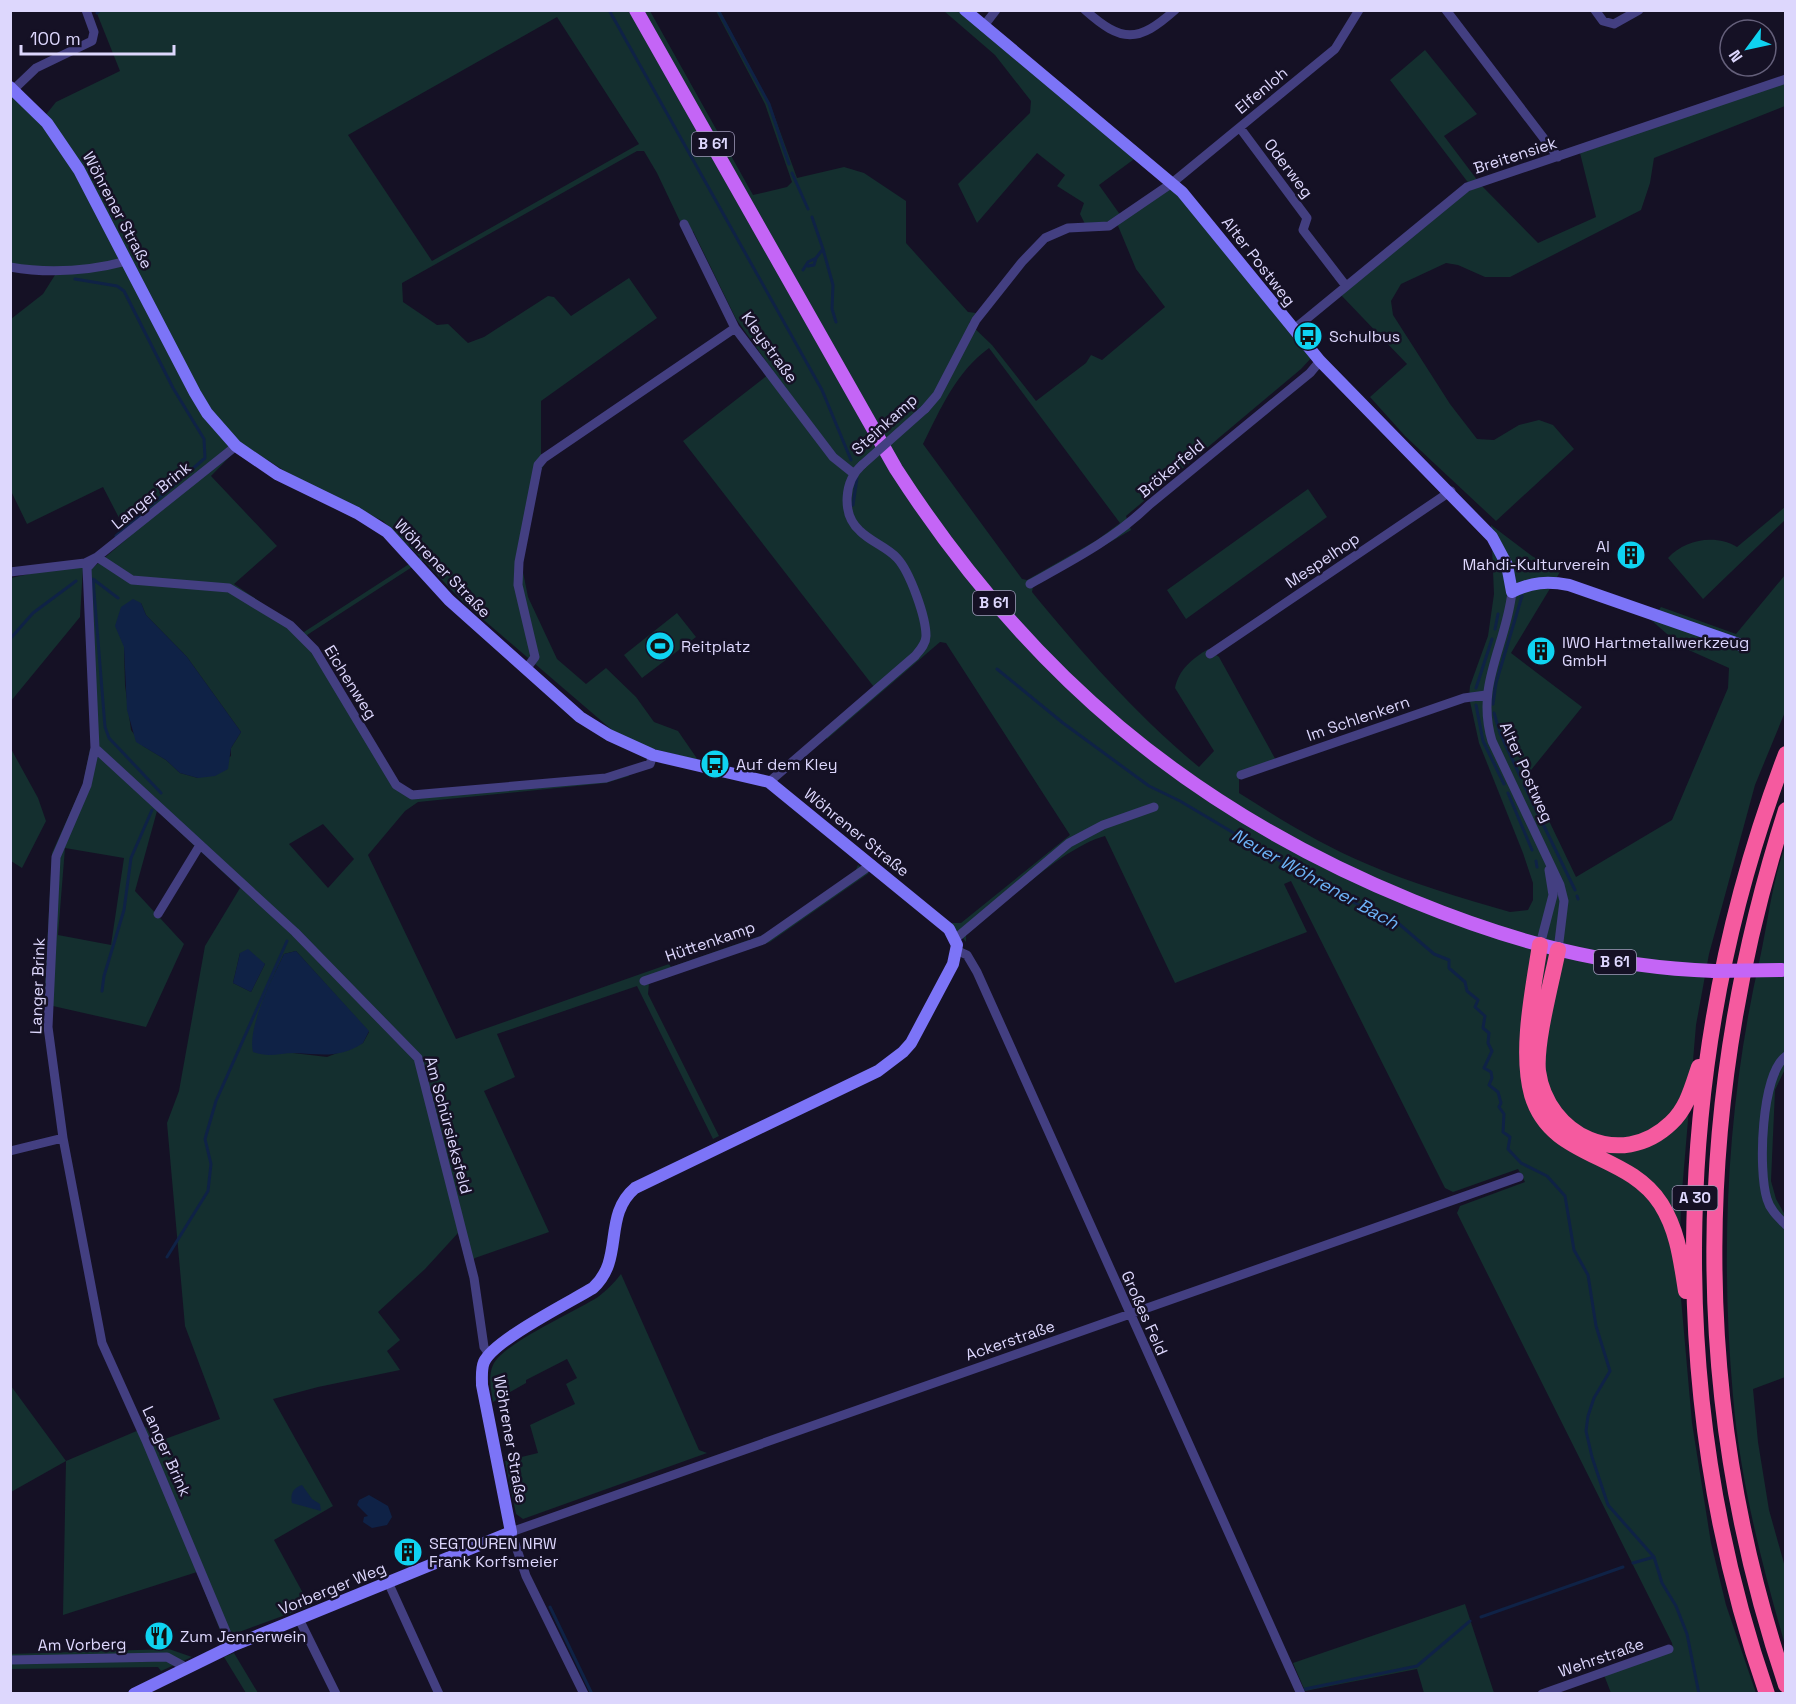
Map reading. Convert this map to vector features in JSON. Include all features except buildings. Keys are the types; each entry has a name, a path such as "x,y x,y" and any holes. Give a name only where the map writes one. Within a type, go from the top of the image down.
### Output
{"highway":[{"name":"A 30","path":"1767,1694 1740,1603 1715,1490 1699,1359 1694,1270 1695,1184 1710,1038 1732,922 1785,754"},
{"name":"A 30","path":"1785,810 1758,900 1734,1011 1719,1117 1714,1191 1714,1288 1718,1361 1734,1483 1750,1559 1785,1685"},
{"path":"1758,900 1785,845"},
{"path":"1540,945 1527,1056 1533,1096 1541,1114 1561,1137 1584,1152 1624,1168 1660,1202 1675,1230 1699,1359"},
{"path":"1558,950 1539,1052 1538,1071 1548,1102 1556,1116 1582,1138 1607,1145 1638,1143 1670,1124 1686,1106 1710,1038"}],"main road":[{"name":"B 61","path":"636,10 896,469 958,560 1016,629 1093,706 1146,751 1201,790 1290,845 1355,878 1460,920 1558,950 1629,965 1674,969 1784,970"}],"street":[{"path":"12,88 36,69 92,41 94,32 86,10"},
{"name":"Alter Postweg","path":"965,10 1172,183 1216,231 1320,361 1451,491 1498,546 1507,565 1512,592 1505,632 1493,664 1486,695 1487,724 1492,741 1564,901 1558,950"},
{"path":"984,27 996,10"},
{"path":"1084,10 1107,30 1136,36 1156,27 1175,10"},
{"name":"Elfenloh","path":"1172,183 1335,49 1359,10"},
{"path":"1446,10 1558,157"},
{"path":"1595,10 1604,21 1614,24 1639,10"},
{"name":"Breitensiek","path":"1293,330 1459,191 1785,79"},
{"name":"Wöhrener Straße","path":"12,88 58,137 79,170 207,413 236,446 277,474 357,513 387,532 449,600 580,717 609,735 653,755 769,782 872,864 948,929 955,945 953,964 910,1042 893,1061 878,1071 635,1188 621,1203 610,1266 605,1278 593,1288 506,1341 489,1354 483,1362 482,1385 511,1532 526,1576 584,1694"},
{"name":"Oderweg","path":"1240,128 1307,218 1303,230 1346,286"},
{"name":"Steinkamp","path":"769,782 915,656 924,645 926,636 907,573 898,559 858,530 851,518 847,494 853,473 925,409 937,395 976,320 1045,237 1068,228 1109,226 1172,183"},
{"name":"Kleystraße","path":"684,225 735,328 833,457 853,473"},
{"path":"10,267 40,271 93,270 127,261"},
{"path":"526,669 535,657 518,585 519,562 538,465 554,451 735,328"},
{"name":"Brökerfeld","path":"1030,584 1125,528 1149,505 1310,373 1320,361"},
{"name":"Langer Brink","path":"232,1646 147,1443 102,1343 63,1138 48,1027 56,857 87,785 95,748 87,568 97,557 236,446"},
{"name":"Mespelhop","path":"1210,654 1451,491"},
{"path":"10,572 85,563 97,557"},
{"name":"Eichenweg","path":"97,557 132,580 229,588 290,625 315,650 396,784 412,795 606,778 650,764 653,755"},
{"path":"1512,592 1534,583 1553,582 1569,585 1744,646"},
{"name":"Im Schlenkern","path":"1241,774 1464,698 1486,695"},
{"name":"Am Schürsieksfeld","path":"95,748 295,932 418,1058 474,1278 484,1347 489,1354"},
{"path":"955,945 1069,843 1103,825 1154,807"},
{"path":"158,914 200,845"},
{"name":"Alter Postweg","path":"1540,945 1553,896 1547,859"},
{"name":"Hüttenkamp","path":"644,981 763,940 872,864"},
{"name":"Großes Feld","path":"955,945 967,956 977,972 1301,1694"},
{"path":"1785,1056 1775,1068 1767,1090 1762,1175 1771,1209 1785,1225"},
{"path":"10,1151 63,1138"},
{"name":"Ackerstraße","path":"511,1532 1519,1176"},
{"name":"Vorberger Weg","path":"134,1694 232,1646 511,1532"},
{"path":"388,1582 439,1694"},
{"path":"299,1619 336,1694"},
{"name":"Wehrstraße","path":"1542,1694 1669,1649"},
{"name":"Am Vorberg","path":"10,1660 167,1657 188,1668"}],"green space":[{"path":"96,11 650,11 753,195 787,187 792,182 765,104 716,11 720,11 770,104 797,178 844,167 864,173 906,201 906,243 968,312 976,313 969,323 992,345 1036,401 1086,363 1091,355 1102,360 1165,307 1136,269 1116,221 1085,224 1080,214 1084,203 1057,186 1065,175 1037,153 977,223 958,184 1030,113 1031,101 995,55 944,11 960,11 1141,154 1099,185 1121,216 1170,184 1313,356 1301,369 1126,516 1131,530 1033,587 1032,592 1111,683 1199,767 1214,751 1175,688 1183,670 1202,653 1208,649 1219,657 1278,764 1239,778 1239,793 1334,849 1420,884 1510,912 1528,910 1533,900 1533,883 1479,743 1469,697 1470,686 1488,636 1494,594 1491,525 1532,556 1560,572 1511,653 1582,707 1527,775 1576,877 1672,820 1728,688 1729,668 1682,647 1651,620 1661,607 1736,634 1785,575 1785,712 1755,785 1709,954 1696,1025 1681,1203 1679,1276 1692,1423 1711,1543 1726,1605 1756,1693 1611,1693 1604,1675 1673,1650 1672,1643 1457,1213 1460,1206 1525,1182 1518,1169 1453,1192 1445,1188 1291,881 1284,884 1307,932 1175,983 1105,836 1070,852 1033,879 966,935 966,942 950,923 961,923 1070,835 946,643 940,642 827,739 823,733 874,687 683,441 773,371 736,319 693,231 686,240 686,234 644,151 637,151 402,283 403,302 437,325 448,324 468,343 484,337 548,296 554,297 571,316 629,278 657,318 541,401 541,455 545,463 539,474 522,567 528,597 557,659 586,684 606,668 636,697 654,722 678,731 698,760 646,747 612,730 464,603 423,560 307,635 397,781 416,793 605,775 626,769 629,776 606,783 418,802 405,811 368,855 456,1039 669,964 671,967 763,935 855,872 858,865 869,873 770,942 649,983 648,994 719,1136 713,1139 637,986 497,1034 515,1077 484,1091 549,1232 475,1258 467,1265 458,1233 425,1269 378,1312 400,1340 387,1351 400,1370 273,1399 333,1506 274,1540 310,1606 223,1638 197,1572 63,1615 66,1461 146,1427 154,1443 220,1419 185,1326 167,1123 179,1091 205,946 240,888 157,811 135,891 184,944 146,1027 44,1004 52,853 83,784 90,749 98,746 89,571 129,537 103,487 27,524 11,491 11,319 43,294 55,275 11,271 10,93 40,122 56,102 120,71","holes":["557,17 639,144 432,261 348,135","989,348 1120,523 1097,540 1027,580 1022,579 923,444 950,392 967,368","242,444 299,480 383,521 420,557 304,632 234,584 277,546 211,476","141,603 146,615 187,657 241,732 231,748 231,756 198,778 180,773 166,760 143,746 131,730 125,685 124,647","323,824 354,859 328,888 289,844","65,848 124,858 111,945 58,935","296,951 369,1032 363,1043 327,1057 293,1053 255,1028 284,954","240,953 265,964 251,992 233,983"]},
{"path":"1425,50 1477,114 1444,136 1481,185 1538,243 1596,217 1580,153 1785,82 1785,106 1654,158 1650,183 1641,210 1510,277 1485,277 1458,265 1446,263 1401,284 1391,301 1393,315 1450,404 1477,439 1494,440 1519,425 1539,420 1553,425 1574,449 1496,521 1405,436 1370,397 1407,364 1341,295 1463,194 1473,189 1390,80"},
{"path":"1308,489 1327,517 1186,619 1167,590"},
{"path":"1785,507 1785,520 1703,599 1668,558 1683,546 1701,540 1720,541 1737,547"},
{"path":"83,567 80,617 11,701 11,578 56,568"},
{"name":"Reitplatz","path":"677,613 696,637 642,678 624,655"},
{"path":"10,747 38,798 46,821 22,868 11,861"},
{"path":"1785,847 1786,1067 1775,1090 1771,1181 1776,1199 1785,1215 1785,1377 1753,1389 1758,1442 1769,1510 1785,1567 1785,1645 1746,1491 1736,1428 1729,1341 1727,1231 1729,1176 1740,1067 1773,888"},
{"path":"621,1274 699,1450 707,1453 523,1519 516,1514 505,1461 538,1453 530,1425 575,1404 566,1384 577,1378 567,1359 526,1380 526,1383 493,1402 491,1369 510,1347 598,1297"},
{"path":"11,1386 66,1461 11,1492"},
{"path":"1465,1604 1494,1693 1424,1693 1417,1669 1305,1691 1293,1663"},
{"path":"169,1649 192,1657 161,1671 158,1667 11,1669 10,1654"},
{"path":"234,1653 258,1693 246,1693 224,1657"}],"water":[{"path":"133,599 141,603 146,615 187,657 241,732 231,748 228,769 215,776 198,778 180,773 166,760 136,742 127,710 124,647 115,626 121,607"},
{"path":"248,949 265,964 251,992 233,983 240,953"},
{"path":"296,951 369,1031 363,1043 346,1051 330,1054 269,1055 253,1052 252,1042 257,1016 268,989 284,954"},
{"path":"302,1485 312,1499 320,1504 321,1511 292,1503 293,1492"},
{"path":"369,1495 388,1506 392,1517 387,1525 372,1528 363,1522 364,1517 368,1516 357,1505 359,1500"}],"waterway":[{"path":"97,13 100,10"},
{"path":"609,10 822,390 851,460"},
{"path":"718,10 769,104 789,164"},
{"path":"792,173 808,209"},
{"path":"812,217 823,249 816,258"},
{"path":"823,249 833,285 832,309 836,322"},
{"path":"803,270 808,262 816,258 814,265 808,266"},
{"path":"75,279 117,286 124,291 173,388 204,439 205,458 116,536"},
{"path":"853,505 857,478"},
{"path":"93,579 105,727 109,738 161,793"},
{"path":"93,579 118,598"},
{"path":"10,639 33,613 76,581"},
{"path":"1493,704 1496,683 1522,596"},
{"path":"1495,629 1498,614"},
{"path":"1476,688 1492,639"},
{"name":"Neuer Wöhrener Bach","path":"997,669 1063,723 1149,786 1180,801 1336,894 1398,923 1434,954 1449,960 1449,968 1465,982 1467,991 1478,1000 1475,1007 1485,1016 1483,1028 1489,1033 1488,1043 1492,1051 1484,1068 1491,1072 1492,1078 1489,1085 1498,1092 1501,1103 1499,1107 1504,1114 1503,1132 1510,1137 1508,1149 1521,1163 1547,1176 1565,1196 1574,1250 1588,1275 1596,1326 1610,1371 1594,1398 1588,1416 1586,1431 1592,1457 1608,1505 1654,1557 1662,1583 1676,1606 1687,1634 1699,1694"},
{"path":"1476,705 1483,741 1504,784"},
{"path":"1494,713 1500,733 1521,778"},
{"path":"1524,785 1575,890"},
{"path":"1508,793 1532,850"},
{"path":"102,991 104,976 124,910 131,858 152,810"},
{"path":"1536,861 1537,867"},
{"path":"167,1257 208,1191 211,1164 205,1139 216,1101 287,941"},
{"path":"1633,1563 1654,1557"},
{"path":"1481,1617 1623,1567"},
{"path":"550,1607 592,1694"},
{"path":"1305,1689 1417,1666 1470,1621"}],"place":[{"name":"Schulbus","path":"1308,336"},
{"name":"Al Mahdi-Kulturverein","path":"1631,555"},
{"name":"Reitplatz","path":"660,646"},
{"name":"IWO Hartmetallwerkzeug GmbH","path":"1541,651"},
{"name":"Auf dem Kley","path":"715,764"},
{"name":"SEGTOUREN NRW Frank Korfsmeier","path":"408,1552"},
{"name":"Zum Jennerwein","path":"159,1636"}]}
